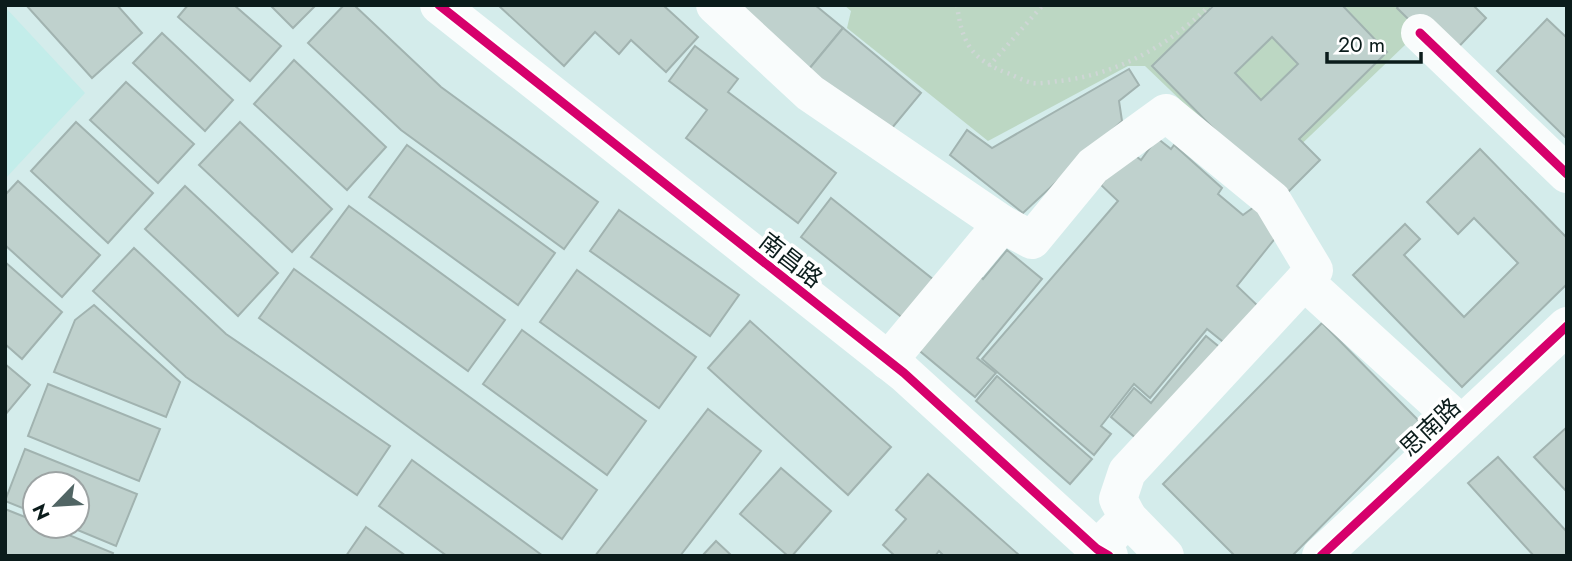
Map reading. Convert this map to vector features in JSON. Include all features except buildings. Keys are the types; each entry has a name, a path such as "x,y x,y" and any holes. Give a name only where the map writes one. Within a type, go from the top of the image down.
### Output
{"street":[{"name":"南昌路","path":"439,5 888,361 1103,552"},
{"path":"715,5 810,93 1002,224 1032,240 1093,166 1166,113 1272,200 1314,270 1127,472 1118,499 1128,518 1165,556"},
{"path":"1420,33 1567,174"},
{"path":"888,361 1002,224"},
{"path":"1300,556 1455,418 1304,281"},
{"name":"思南路","path":"1321,556 1455,418 1567,326"},
{"path":"1103,552 1128,518"}],"path":[{"path":"957,5 960,31 970,50 989,66 1034,83 1086,78 1153,51 1196,19 1210,5"},
{"path":"989,66 1042,5"}],"shaded area":[{"path":"5,7 85,93 5,179"}],"green space":[{"path":"844,5 1409,5 1428,23 1264,180 1145,66 1128,66 988,141 847,28 851,11"}],"cycle path":[{"path":"439,5 904,373 1097,549 1109,556"},
{"path":"1420,33 1567,174"},
{"path":"1321,556 1567,326"}]}
